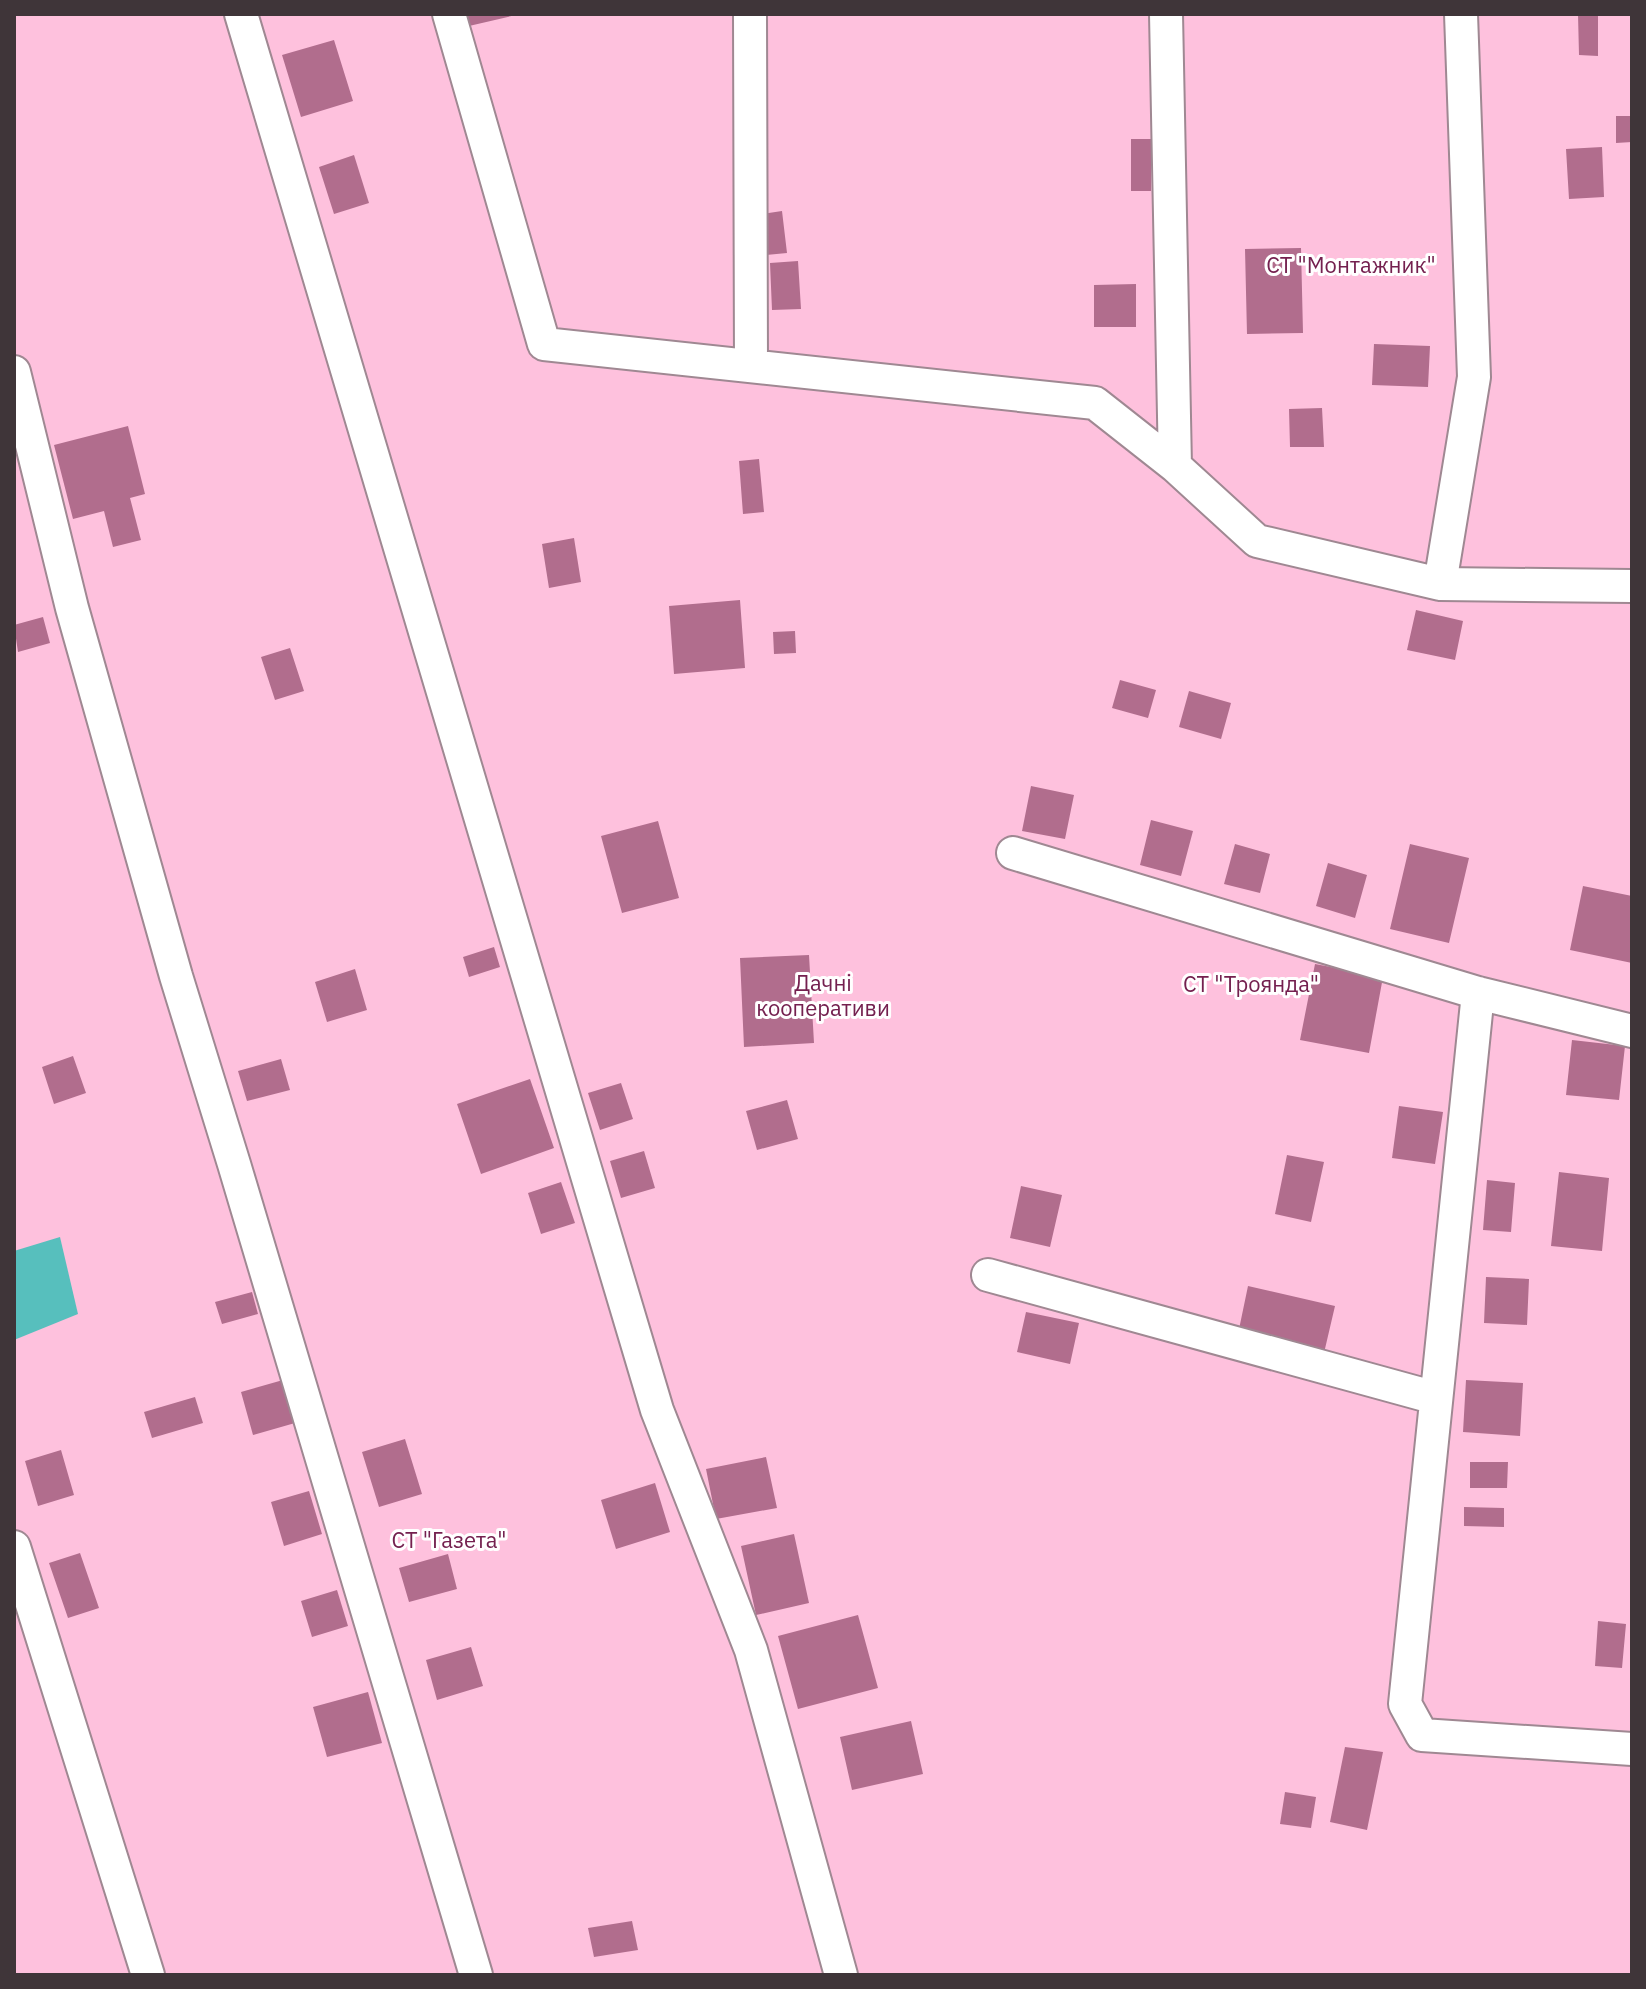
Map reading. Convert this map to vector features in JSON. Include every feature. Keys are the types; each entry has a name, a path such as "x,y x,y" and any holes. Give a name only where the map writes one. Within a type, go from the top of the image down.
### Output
{"street":[{"path":"241,14 657,1410 751,1650 841,1975"},
{"path":"449,14 544,344 1095,403 1175,466 1257,541 1440,584 1632,586"},
{"path":"750,14 751,366"},
{"path":"1166,14 1175,466"},
{"path":"1440,584 1474,377 1461,14"},
{"path":"14,372 72,608 176,976 476,1975"},
{"path":"1013,853 1478,993 1632,1031"},
{"path":"1478,993 1405,1704 1422,1735 1632,1749"},
{"path":"988,1275 1436,1398"},
{"path":"14,1547 148,1975"}],"green space":[{"name":"Дачні кооперативи","path":"14,14 1632,14 1632,1975 14,1975"}],"water":[{"path":"60,1237 78,1314 14,1340 14,1251"}],"building":[{"path":"466,14 516,14 516,15 469,26"},
{"path":"1578,14 1598,14 1598,56 1579,55"},
{"path":"334,40 353,101 301,117 282,55"},
{"path":"1616,116 1632,116 1632,142 1616,143"},
{"path":"1131,139 1151,139 1151,191 1131,191"},
{"path":"1602,147 1604,197 1569,199 1566,149"},
{"path":"354,155 369,203 334,214 319,167"},
{"path":"782,211 787,253 766,255 762,214"},
{"path":"1301,248 1303,333 1247,334 1245,249"},
{"path":"798,261 801,309 772,310 770,263"},
{"path":"1136,284 1136,327 1094,327 1094,285"},
{"path":"1374,344 1430,346 1428,387 1372,385"},
{"path":"1322,408 1324,447 1290,447 1289,409"},
{"path":"128,426 145,494 130,498 141,540 113,547 104,511 73,519 54,445"},
{"path":"759,459 764,512 743,514 739,461"},
{"path":"574,538 581,582 549,588 542,544"},
{"path":"740,600 745,668 674,674 669,606"},
{"path":"1416,610 1463,621 1455,660 1407,650"},
{"path":"43,617 50,643 18,652 14,625"},
{"path":"795,631 796,653 774,654 773,632"},
{"path":"290,648 304,691 275,700 261,657"},
{"path":"1120,680 1156,690 1148,718 1112,708"},
{"path":"1189,691 1231,703 1221,739 1179,727"},
{"path":"1031,786 1074,795 1065,839 1022,831"},
{"path":"1151,820 1193,831 1181,876 1140,865"},
{"path":"658,821 679,898 622,913 601,836"},
{"path":"1235,844 1270,854 1260,893 1224,884"},
{"path":"1410,844 1469,858 1449,943 1390,929"},
{"path":"1328,863 1367,875 1355,918 1316,906"},
{"path":"1583,886 1632,896 1632,963 1570,950"},
{"path":"494,947 500,967 469,977 463,957"},
{"path":"809,955 814,1043 744,1047 740,958"},
{"path":"1315,964 1383,977 1369,1053 1300,1040"},
{"path":"355,969 367,1010 327,1022 315,982"},
{"path":"1572,1040 1625,1046 1619,1100 1566,1095"},
{"path":"73,1056 86,1093 54,1104 42,1067"},
{"path":"281,1059 290,1090 247,1101 238,1071"},
{"path":"530,1079 554,1148 481,1174 457,1104"},
{"path":"621,1083 633,1119 600,1130 588,1093"},
{"path":"787,1100 798,1139 757,1150 746,1111"},
{"path":"1399,1106 1443,1112 1435,1164 1392,1158"},
{"path":"644,1151 655,1188 621,1198 610,1161"},
{"path":"1287,1155 1324,1162 1311,1222 1275,1214"},
{"path":"1559,1172 1609,1178 1602,1251 1551,1246"},
{"path":"1487,1180 1515,1183 1511,1232 1483,1230"},
{"path":"561,1182 575,1223 541,1234 528,1193"},
{"path":"1021,1186 1062,1195 1050,1247 1010,1238"},
{"path":"1486,1277 1529,1279 1527,1325 1484,1323"},
{"path":"1248,1286 1335,1306 1324,1353 1238,1334"},
{"path":"252,1292 258,1314 222,1324 215,1302"},
{"path":"1026,1312 1079,1323 1070,1364 1017,1352"},
{"path":"283,1380 295,1423 253,1435 241,1392"},
{"path":"1466,1380 1523,1383 1520,1436 1463,1432"},
{"path":"195,1397 203,1423 152,1438 144,1412"},
{"path":"405,1439 422,1494 379,1507 362,1452"},
{"path":"61,1450 74,1495 38,1506 25,1461"},
{"path":"766,1457 777,1508 716,1519 706,1469"},
{"path":"1470,1462 1508,1462 1507,1488 1470,1488"},
{"path":"655,1483 670,1532 616,1549 601,1500"},
{"path":"309,1491 322,1534 284,1546 271,1502"},
{"path":"1464,1507 1504,1508 1504,1527 1464,1526"},
{"path":"794,1534 809,1603 756,1615 741,1546"},
{"path":"80,1553 99,1608 68,1618 49,1563"},
{"path":"448,1554 457,1589 409,1602 399,1568"},
{"path":"337,1590 348,1626 312,1637 301,1601"},
{"path":"858,1615 878,1688 798,1709 778,1636"},
{"path":"1598,1621 1626,1624 1622,1668 1595,1666"},
{"path":"471,1647 483,1686 437,1700 426,1660"},
{"path":"368,1692 382,1743 327,1757 313,1707"},
{"path":"911,1721 923,1774 852,1790 840,1737"},
{"path":"1345,1747 1383,1752 1367,1830 1330,1822"},
{"path":"1285,1792 1316,1797 1311,1828 1280,1824"},
{"path":"632,1921 638,1950 594,1957 588,1928"}],"park label":[{"name":"СТ \"Монтажник\"","path":"1351,264"},
{"name":"СТ \"Троянда\"","path":"1251,983"},
{"name":"СТ \"Газета\"","path":"449,1539"}]}
